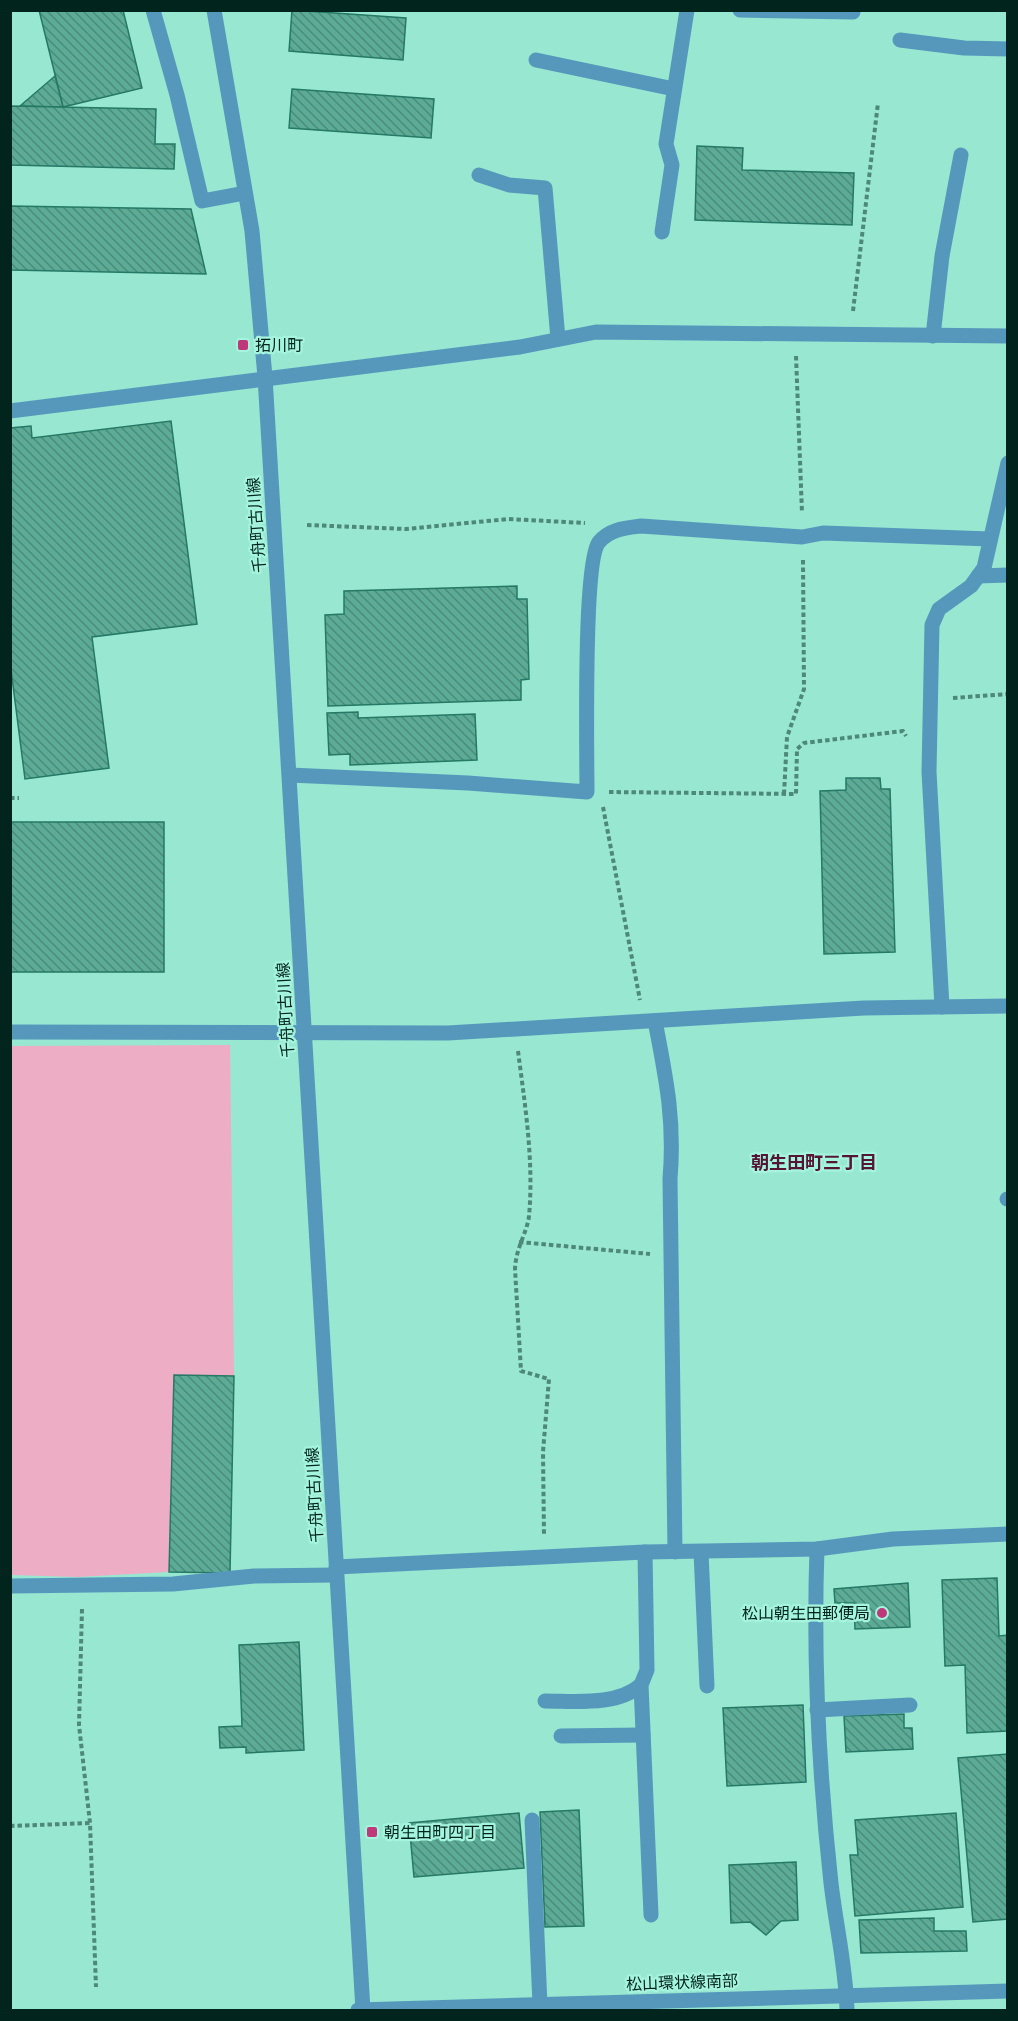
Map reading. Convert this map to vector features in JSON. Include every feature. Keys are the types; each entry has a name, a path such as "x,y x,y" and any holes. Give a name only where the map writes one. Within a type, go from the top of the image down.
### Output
{"street":[{"path":"153,10 177,95 202,201 245,194"},
{"name":"千舟町古川線","path":"214,10 252,231 265,377 363,2010"},
{"path":"662,232 672,165 666,144 687,10"},
{"path":"740,10 843,12"},
{"path":"900,40 964,48 1008,49"},
{"path":"536,60 675,89"},
{"path":"933,336 942,256 961,154"},
{"path":"479,176 509,185 545,188 558,339"},
{"path":"10,411 265,377 520,347 596,332 1008,336"},
{"path":"942,1007 929,744 932,625 939,609 971,586 984,568 1008,463"},
{"path":"290,775 468,783 593,792 586,725 591,571 598,542 614,530 640,526 802,537 823,533 990,539"},
{"path":"978,576 1008,575"},
{"path":"10,1032 448,1033 864,1008 1008,1006"},
{"path":"649,1021 672,1106 671,1256 675,1552"},
{"path":"10,1586 82,1587 173,1584 254,1576 545,1556 817,1550 893,1539 1008,1534"},
{"path":"817,1550 814,1617 818,1710 831,1883 847,2003"},
{"path":"645,1552 647,1670 641,1685 651,1915"},
{"path":"701,1552 707,1686"},
{"path":"545,1701 613,1698 630,1695 641,1685"},
{"path":"818,1710 910,1705"},
{"path":"561,1736 643,1735"},
{"path":"532,1820 540,2005"},
{"name":"松山環状線南部","path":"358,2010 540,2005 847,2003 1008,1991"}],"path":[{"path":"850,335 878,103"},
{"path":"784,794 787,737 804,689 796,334"},
{"path":"308,525 406,529 508,519 542,519 585,523 604,538"},
{"path":"929,699 1008,694"},
{"path":"649,1021 593,792 796,794 797,749 804,743 903,731 912,744 929,744"},
{"path":"10,798 19,798"},
{"path":"516,1029 531,1177 529,1220 519,1242 515,1269 521,1371 549,1379 543,1452 545,1556"},
{"path":"519,1242 671,1256"},
{"path":"82,1587 80,1725 90,1823 96,1987"},
{"path":"10,1826 90,1823"}],"shaded area":[{"path":"230,1045 234,1376 174,1376 169,1572 77,1577 11,1575 11,1046"}],"building":[{"path":"39,10 123,10 142,88 63,107"},
{"path":"292,10 406,18 403,60 289,51"},
{"path":"55,76 63,107 20,106"},
{"path":"292,89 434,99 431,138 289,128"},
{"path":"10,106 156,109 155,144 175,144 174,169 10,165"},
{"path":"697,146 743,148 742,170 854,173 852,225 695,220"},
{"path":"10,206 191,209 206,274 10,270"},
{"path":"171,421 197,624 92,637 109,768 25,779 10,662 10,428 31,426 32,438"},
{"path":"517,586 517,599 527,599 529,679 521,680 521,700 328,706 325,615 344,614 344,591"},
{"path":"358,712 358,718 475,714 477,760 350,765 350,754 329,755 327,713"},
{"path":"846,778 880,778 881,789 890,789 895,952 824,954 820,791 846,790"},
{"path":"10,822 164,822 164,972 10,972"},
{"path":"174,1375 234,1376 230,1573 169,1572"},
{"path":"997,1578 999,1636 1008,1635 1008,1731 967,1733 965,1665 945,1666 942,1580"},
{"path":"908,1583 910,1627 855,1629 854,1603 835,1603 834,1589"},
{"path":"299,1642 304,1750 246,1753 246,1747 220,1748 219,1727 242,1726 239,1645"},
{"path":"803,1705 806,1782 727,1786 723,1708"},
{"path":"904,1714 904,1728 912,1728 913,1749 846,1752 844,1716"},
{"path":"1008,1754 1008,1919 973,1922 958,1758"},
{"path":"579,1810 584,1926 545,1927 540,1812"},
{"path":"519,1813 524,1868 414,1877 409,1823"},
{"path":"956,1813 963,1907 855,1916 850,1855 858,1855 855,1820"},
{"path":"796,1862 798,1920 781,1921 766,1935 750,1922 731,1923 729,1865"},
{"path":"934,1918 934,1931 966,1931 967,1951 861,1953 859,1920"}],"place":[{"name":"拓川町","path":"243,345"},
{"name":"松山朝生田郵便局","path":"882,1613"},
{"name":"朝生田町四丁目","path":"372,1832"}],"district":[{"name":"朝生田町三丁目","path":"814,1163"}]}
